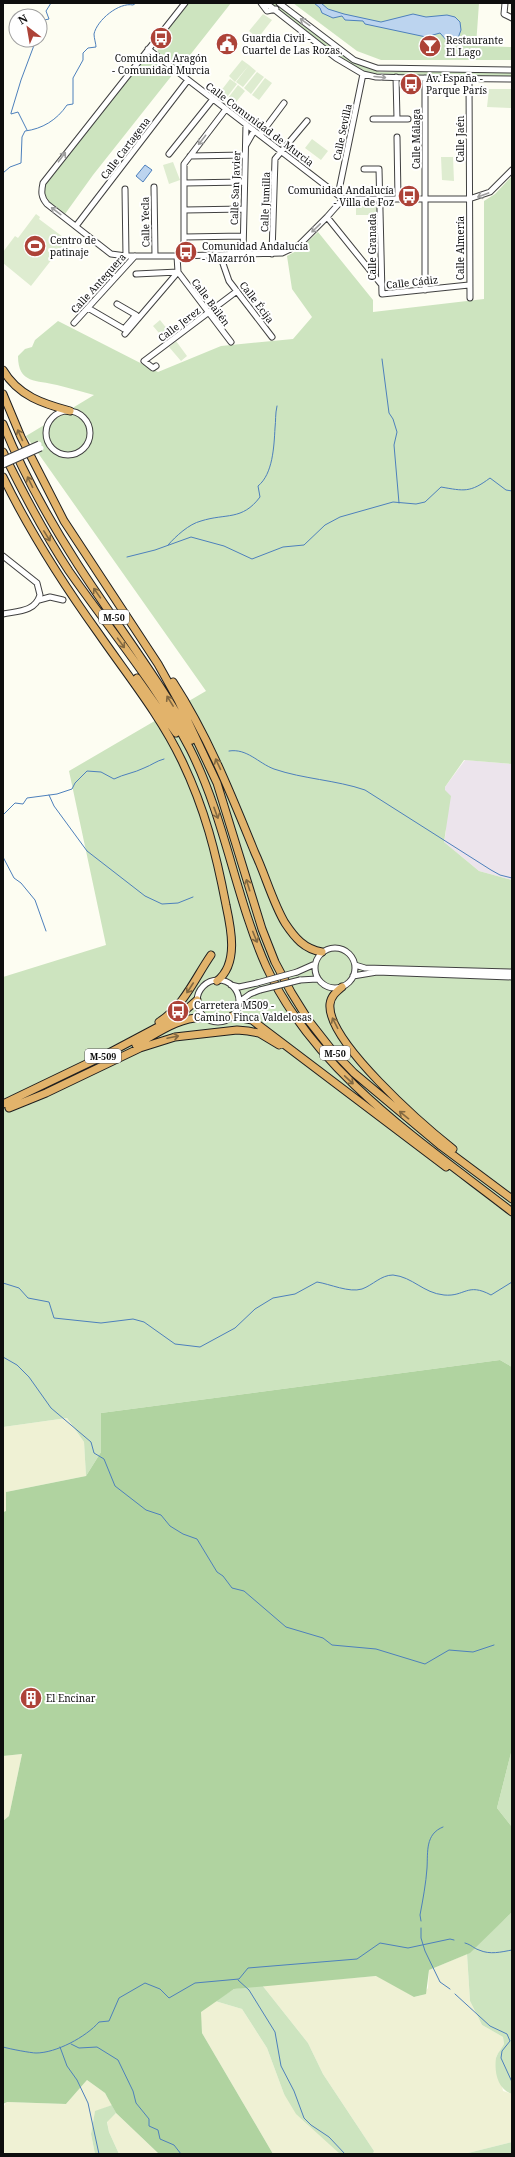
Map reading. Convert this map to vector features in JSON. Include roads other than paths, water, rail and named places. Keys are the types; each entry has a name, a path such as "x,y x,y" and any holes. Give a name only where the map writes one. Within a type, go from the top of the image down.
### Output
{"highway":[{"path":"3,370 15,386 33,399 70,411"},
{"path":"3,394 21,437 57,508 178,700 217,783 225,811"},
{"name":"M-50","path":"3,424 36,495 54,526 78,566 172,703 193,741 225,811 262,929 278,968 309,1021 331,1049 369,1086 441,1146 512,1198"},
{"name":"M-50","path":"3,452 44,532 166,707 191,751 228,848 253,933 282,996 302,1027 324,1055 348,1079 430,1148 512,1213"},
{"path":"3,477 34,536 89,619 156,713 182,760 203,808 214,848 231,935 228,970 224,976 217,981"},
{"path":"89,619 150,694 202,777"},
{"path":"132,625 160,662 198,723 235,803 284,921 305,947 322,952"},
{"path":"118,1048 173,1012 211,955"},
{"path":"342,987 331,1000 331,1013 344,1039 366,1069 447,1144 512,1198"},
{"name":"M-509","path":"5,1107 180,1015 197,1000"},
{"path":"232,1016 252,1020 299,1054 478,1191 512,1213"},
{"name":"M-509","path":"5,1107 108,1060 179,1023 192,1018 206,1018"},
{"path":"5,1107 46,1094 140,1048 175,1036 237,1030 248,1031 259,1033 299,1054"}],"street":[{"path":"185,3 43,183 41,190 42,198 47,204 111,254 126,256 272,254 292,249 327,217 342,199 469,199 490,192 512,170"},
{"path":"261,3 267,11 275,10"},
{"path":"266,3 336,58 363,74 376,77 396,78 512,79"},
{"path":"275,10 279,3 354,60 369,66 377,68 512,70"},
{"path":"504,3 504,14 512,18"},
{"name":"Calle Comunidad de Murcia","path":"148,49 342,199"},
{"name":"Calle Sevilla","path":"338,195 363,74"},
{"path":"396,78 397,119"},
{"name":"Calle Málaga","path":"425,78 425,290"},
{"name":"Calle Jaén","path":"469,78 469,199"},
{"name":"Calle Cartagena","path":"76,226 188,80"},
{"path":"169,154 212,99"},
{"path":"260,135 284,103"},
{"path":"184,247 184,164 226,109"},
{"path":"373,119 408,118"},
{"path":"281,152 307,121"},
{"name":"Calle San Javier","path":"243,254 246,124"},
{"name":"Calle San Javier","path":"246,146 254,131"},
{"path":"397,137 398,199"},
{"name":"Calle Jumilla","path":"272,254 275,159 281,152"},
{"path":"190,156 245,155"},
{"name":"Calle Granada","path":"364,169 379,169 381,199 382,294"},
{"path":"185,183 244,182"},
{"name":"Calle Yecla","path":"154,187 155,256"},
{"path":"124,188 126,256"},
{"name":"Calle Almería","path":"469,199 470,298"},
{"path":"185,210 244,209"},
{"path":"327,217 381,284"},
{"path":"185,237 243,236"},
{"name":"Calle Écija","path":"220,255 229,281 272,337"},
{"name":"Calle Antequera","path":"74,323 135,256"},
{"path":"125,334 178,272 177,256"},
{"path":"136,274 178,272"},
{"name":"Calle Bailén","path":"178,272 231,342"},
{"name":"Calle Cádiz","path":"382,294 469,285"},
{"name":"Calle Jerez","path":"156,366 153,368 144,361 237,291"},
{"path":"88,308 124,329 136,316 116,304"},
{"path":"3,465 40,446 46,437 48,424 57,414 70,411 86,420 89,432 86,444 77,452 65,454 59,453 49,445 46,437"},
{"path":"3,460 40,446 49,445"},
{"path":"3,556 37,583 40,589 39,600"},
{"path":"3,614 32,608 39,600 50,597 63,600"},
{"path":"217,981 239,987 297,972 315,964 322,952 334,948 341,949 350,955 355,965 353,976 342,987 337,988 325,986 317,978 315,964"},
{"path":"355,965 365,968 512,972"},
{"path":"353,976 377,972 512,978"},
{"path":"232,1016 239,1002 250,994 300,980 317,978"},
{"name":"M-509","path":"197,1000 200,991 204,986 217,981"},
{"path":"231,985 235,990 239,1002"},
{"path":"197,1000 198,1007 206,1018"},
{"name":"M-509","path":"206,1018 216,1022 227,1020 232,1016"}],"water":[{"path":"314,3 321,3 328,9 344,14 381,22 413,14 426,17 447,15 455,17 460,22 461,30 458,38 449,43 440,33 426,37 365,24 363,21 345,20 342,16 333,18 322,13 320,8"},
{"path":"145,165 152,170 143,182 136,176"}],"waterway":[{"path":"48,8 51,3"},
{"path":"3,173 10,167 21,163 22,137 25,131 49,123 59,115 67,105 73,104 73,78 83,60 83,53 88,48 96,47 94,34 99,23 115,9 121,6 133,5 136,3"},
{"path":"27,130 18,112 11,113 33,48"},
{"path":"382,359 389,413 393,419 397,432 394,445 399,503"},
{"path":"168,545 179,534 192,525 210,519 240,513 247,510 260,497 258,486 267,474 272,459 277,406"},
{"path":"127,557 155,550 191,537 224,546 252,559 283,547 304,545 325,525 340,517 393,502 416,504 425,502 441,487 467,490 490,478 506,490 512,491"},
{"path":"229,751 247,754 274,769 365,790 491,870 500,875 512,878"},
{"path":"3,815 15,803 23,804 27,798 57,794 72,789 75,783 87,771 101,772 114,779 140,770 164,759"},
{"path":"49,795 54,806 87,851 145,896 162,904 178,903 193,897"},
{"path":"3,857 14,878 21,883 35,900 46,931"},
{"path":"3,1283 19,1288 28,1298 49,1302 54,1318 101,1323 133,1319 144,1322 175,1344 200,1347 235,1328 255,1309 273,1298 295,1294 317,1282 345,1289 357,1290 362,1289 381,1278 393,1275 400,1276 430,1291 444,1295 457,1294 471,1290 483,1291 491,1295 512,1282"},
{"path":"3,1357 17,1365 29,1377 51,1408 91,1442 94,1453 104,1459 115,1486 146,1510 161,1515 170,1526 183,1534 197,1539 217,1572 223,1576 232,1588 244,1591 286,1627 323,1638 332,1645 376,1649 425,1664 449,1650 473,1652 494,1645"},
{"path":"421,1921 420,1915 426,1879 430,1839 437,1830 443,1827"},
{"path":"421,1928 421,1938 425,1951 440,1982 450,1989"},
{"path":"3,2047 36,2053 52,2050 70,2043 93,2028 99,2022 109,2021 119,1998 145,1983 160,1989 169,1998 195,1983 239,1979 248,1968 357,1959 380,1943 408,1948 450,1939 454,1940"},
{"path":"465,1943 483,1952 496,1953 512,1950"},
{"path":"238,1980 249,1990 275,2032 281,2066 294,2091 304,2118 311,2125 329,2137 345,2154"},
{"path":"455,1994 490,2026 507,2034 510,2041 502,2051 501,2058 512,2082"},
{"path":"71,2044 79,2048 97,2047 118,2060 133,2091 136,2103 149,2119 149,2126 158,2130 160,2139 174,2145 181,2154"},
{"path":"60,2047 67,2066 77,2080 88,2103 99,2154"}],"place":[{"name":"Comunidad Aragón - Comunidad Murcia","path":"161,38"},
{"name":"Guardia Civil - Cuartel de Las Rozas.","path":"227,44"},
{"name":"Restaurante El Lago","path":"430,46"},
{"name":"Av. España - Parque París","path":"411,84"},
{"name":"Comunidad Andalucía - Villa de Foz","path":"409,196"},
{"name":"Centro de patinaje","path":"35,246"},
{"name":"Comunidad Andalucía - Mazarrón","path":"186,252"},
{"name":"Carretera M509 - Camino Finca Valdelosas","path":"178,1011"},
{"name":"El Encinar","path":"31,1698"}]}
